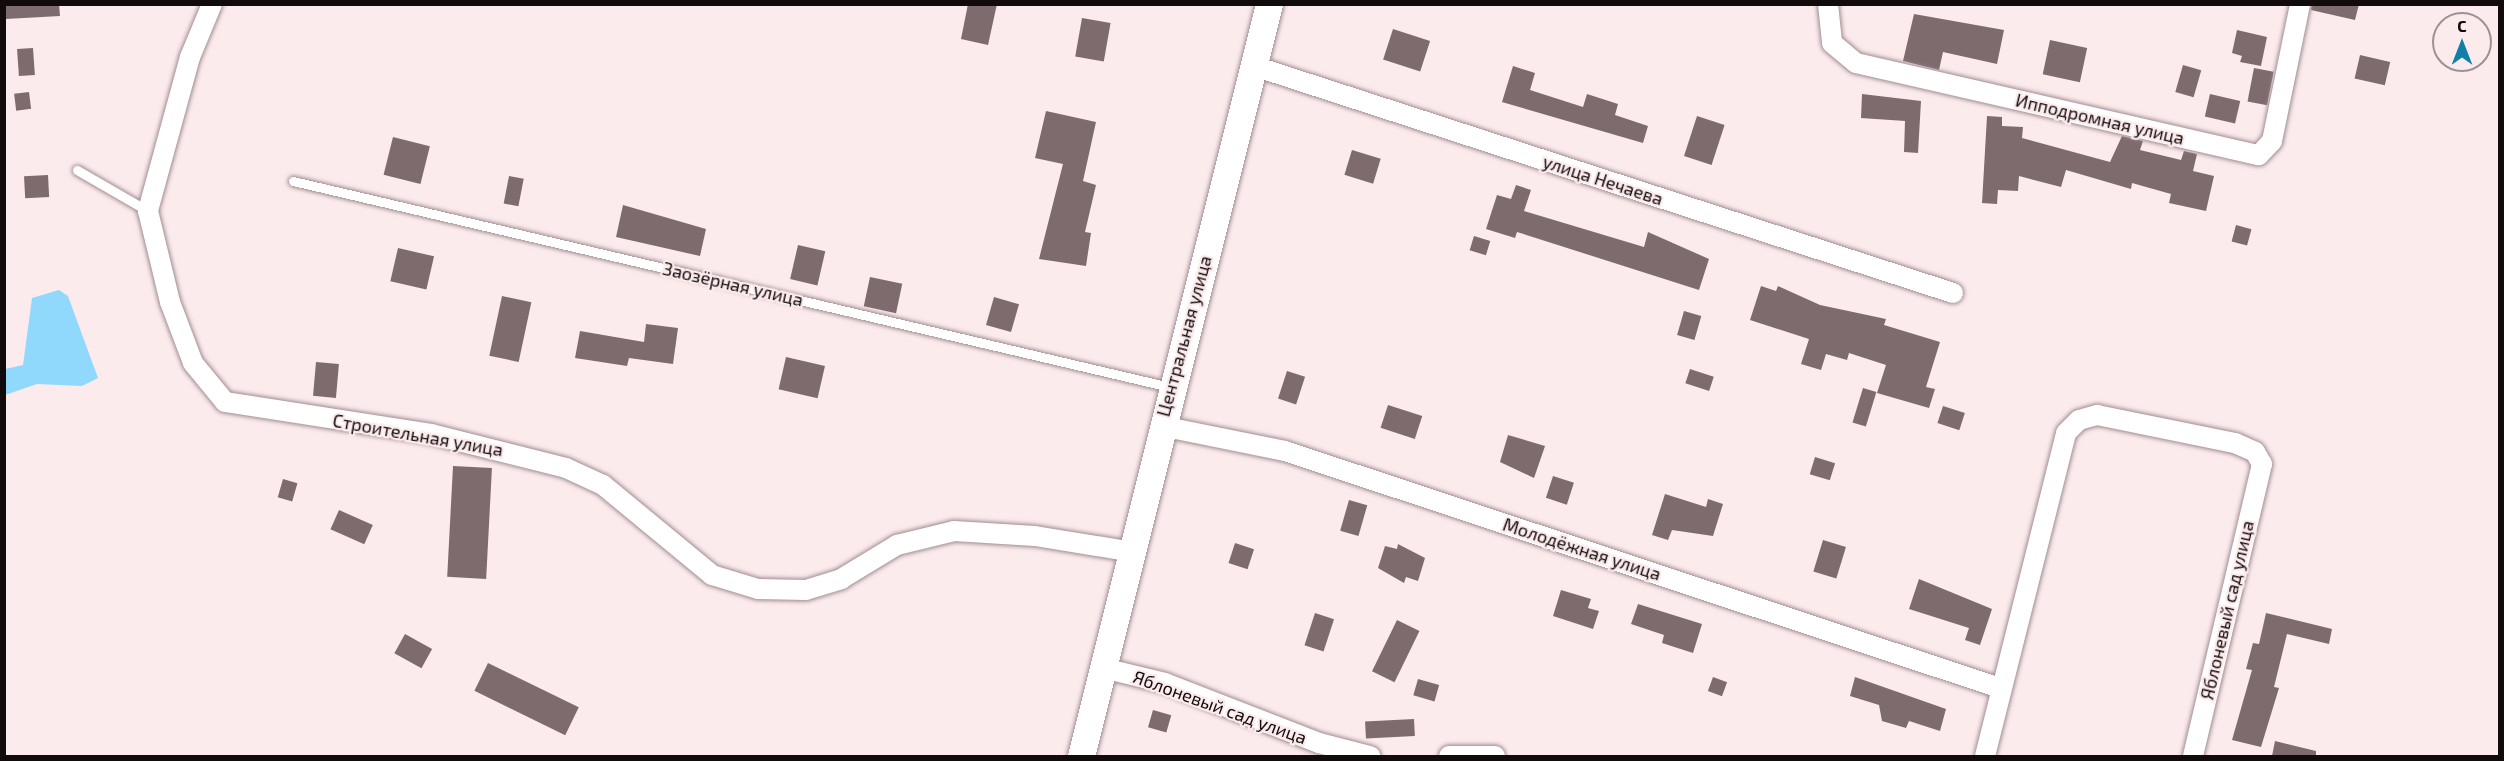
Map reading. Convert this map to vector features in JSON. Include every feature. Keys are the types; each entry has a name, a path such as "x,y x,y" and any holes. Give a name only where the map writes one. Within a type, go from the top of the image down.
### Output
{"street":[{"name":"Строительная улица","path":"212,4 190,57 148,211 170,302 193,363 225,402 431,434 566,468 603,485 712,575 758,589 807,590 841,579 897,545 954,531 1035,536 1128,551"},
{"name":"Центральная улица","path":"1081,756 1128,551 1269,4"},
{"name":"Ипподромная улица","path":"1828,4 1832,43 1856,63 2259,154 2272,141 2300,4"},
{"name":"улица Нечаева","path":"1254,66 1953,293"},
{"name":"Яблоневый сад улица","path":"2000,688 2066,433 2079,420 2097,415 2235,443 2255,452 2262,464 2193,756"},
{"name":"Молодёжная улица","path":"1161,426 1285,451 2000,688"},
{"name":"Яблоневый сад улица","path":"1103,668 1165,683 1319,743 1370,756"},
{"path":"1985,756 2000,688"},
{"path":"1449,756 1495,756"}],"lane":[{"path":"77,170 148,211"},
{"name":"Заозёрная улица","path":"293,181 1172,387"}],"water":[{"path":"59,290 68,296 98,378 82,386 37,384 5,395 5,369 23,365 32,298"}],"building":[{"path":"5,4 59,4 60,16 6,19"},
{"path":"968,4 997,4 988,45 961,39"},
{"path":"2312,4 2359,4 2355,20 2311,10"},
{"path":"1914,14 2004,30 1997,64 1943,52 1939,70 1903,61"},
{"path":"1082,18 1111,23 1104,61 1075,56"},
{"path":"1393,29 1430,41 1420,71 1383,59"},
{"path":"2237,30 2267,37 2261,66 2240,62 2242,56 2232,53"},
{"path":"2050,40 2087,48 2080,82 2043,74"},
{"path":"33,48 35,75 19,76 17,49"},
{"path":"2360,55 2390,62 2385,85 2355,78"},
{"path":"2183,65 2201,70 2194,97 2175,92"},
{"path":"1513,66 1535,73 1530,90 1583,107 1587,94 1618,104 1615,115 1648,126 1643,143 1502,102"},
{"path":"2254,68 2274,72 2267,105 2248,101"},
{"path":"29,92 31,109 16,111 14,94"},
{"path":"1862,94 1921,101 1918,153 1904,152 1905,121 1861,118"},
{"path":"2210,94 2240,101 2235,123 2205,116"},
{"path":"1046,111 1096,122 1083,181 1096,185 1085,232 1091,233 1086,266 1039,259 1063,164 1035,158"},
{"path":"1697,116 1725,125 1712,165 1684,156"},
{"path":"1987,116 2002,117 2002,126 2023,127 2022,138 2110,162 2122,136 2143,141 2140,150 2181,160 2184,151 2197,154 2193,171 2214,176 2206,211 2169,203 2171,194 2132,183 2131,189 2066,170 2061,187 2019,176 2018,191 1998,190 1997,204 1982,203"},
{"path":"393,137 430,146 420,184 384,175"},
{"path":"1352,150 1381,159 1373,184 1344,175"},
{"path":"48,175 49,197 25,198 24,176"},
{"path":"509,176 524,179 518,206 504,203"},
{"path":"1516,185 1531,190 1524,211 1644,247 1648,232 1709,259 1699,290 1517,232 1515,238 1486,229 1497,195 1511,199"},
{"path":"623,205 706,229 700,256 616,237"},
{"path":"2236,225 2251,229 2247,246 2232,241"},
{"path":"1474,236 1490,241 1486,255 1470,250"},
{"path":"798,245 825,251 817,285 790,279"},
{"path":"398,248 434,256 426,289 390,281"},
{"path":"870,277 902,284 896,313 864,306"},
{"path":"1761,286 1776,291 1778,286 1820,305 1886,319 1884,325 1940,342 1926,387 1935,389 1929,408 1877,393 1886,365 1849,353 1847,360 1826,354 1821,370 1801,364 1809,339 1750,320"},
{"path":"502,296 531,302 519,362 489,356"},
{"path":"994,297 1019,304 1011,332 986,325"},
{"path":"1684,311 1701,316 1694,340 1677,335"},
{"path":"646,324 678,328 673,364 629,358 627,366 575,358 580,331 644,342"},
{"path":"786,357 825,366 818,398 779,389"},
{"path":"316,362 339,364 336,398 313,396"},
{"path":"1690,369 1714,377 1709,391 1685,383"},
{"path":"1287,371 1305,377 1296,404 1278,399"},
{"path":"1863,388 1876,392 1866,427 1852,422"},
{"path":"1388,405 1422,416 1415,439 1381,428"},
{"path":"1943,406 1965,413 1959,430 1937,423"},
{"path":"1508,435 1545,446 1534,478 1500,462"},
{"path":"1815,457 1835,463 1830,480 1810,474"},
{"path":"453,466 492,468 486,579 447,577"},
{"path":"1553,476 1574,483 1567,505 1546,498"},
{"path":"283,479 297,483 292,501 278,497"},
{"path":"1665,494 1706,507 1708,499 1723,504 1713,536 1672,530 1668,540 1652,535"},
{"path":"1349,500 1367,505 1358,536 1340,531"},
{"path":"339,510 373,525 364,544 330,529"},
{"path":"1823,540 1846,547 1836,579 1813,572"},
{"path":"1235,543 1254,549 1248,569 1229,563"},
{"path":"1398,544 1425,558 1418,581 1406,577 1404,583 1378,568 1385,546 1397,549"},
{"path":"1919,579 1992,609 1980,645 1965,640 1969,628 1909,609"},
{"path":"1561,590 1591,599 1588,608 1599,611 1593,629 1553,616"},
{"path":"1638,604 1702,624 1693,653 1662,643 1664,635 1631,624"},
{"path":"1315,613 1334,619 1324,652 1304,645"},
{"path":"2266,613 2332,629 2329,644 2287,634 2274,687 2279,688 2261,747 2232,740 2252,670 2246,669 2253,643 2259,644"},
{"path":"1397,620 1419,631 1394,682 1372,671"},
{"path":"405,634 432,649 421,668 394,653"},
{"path":"488,663 579,707 565,735 474,691"},
{"path":"1713,677 1727,682 1722,696 1708,691"},
{"path":"1855,677 1946,709 1940,731 1909,721 1906,728 1882,721 1879,705 1850,696"},
{"path":"1418,679 1439,685 1434,701 1413,695"},
{"path":"1153,710 1171,715 1166,733 1148,727"},
{"path":"1414,719 1415,736 1366,739 1365,722"},
{"path":"2275,741 2316,751 2316,756 2272,756"}]}
